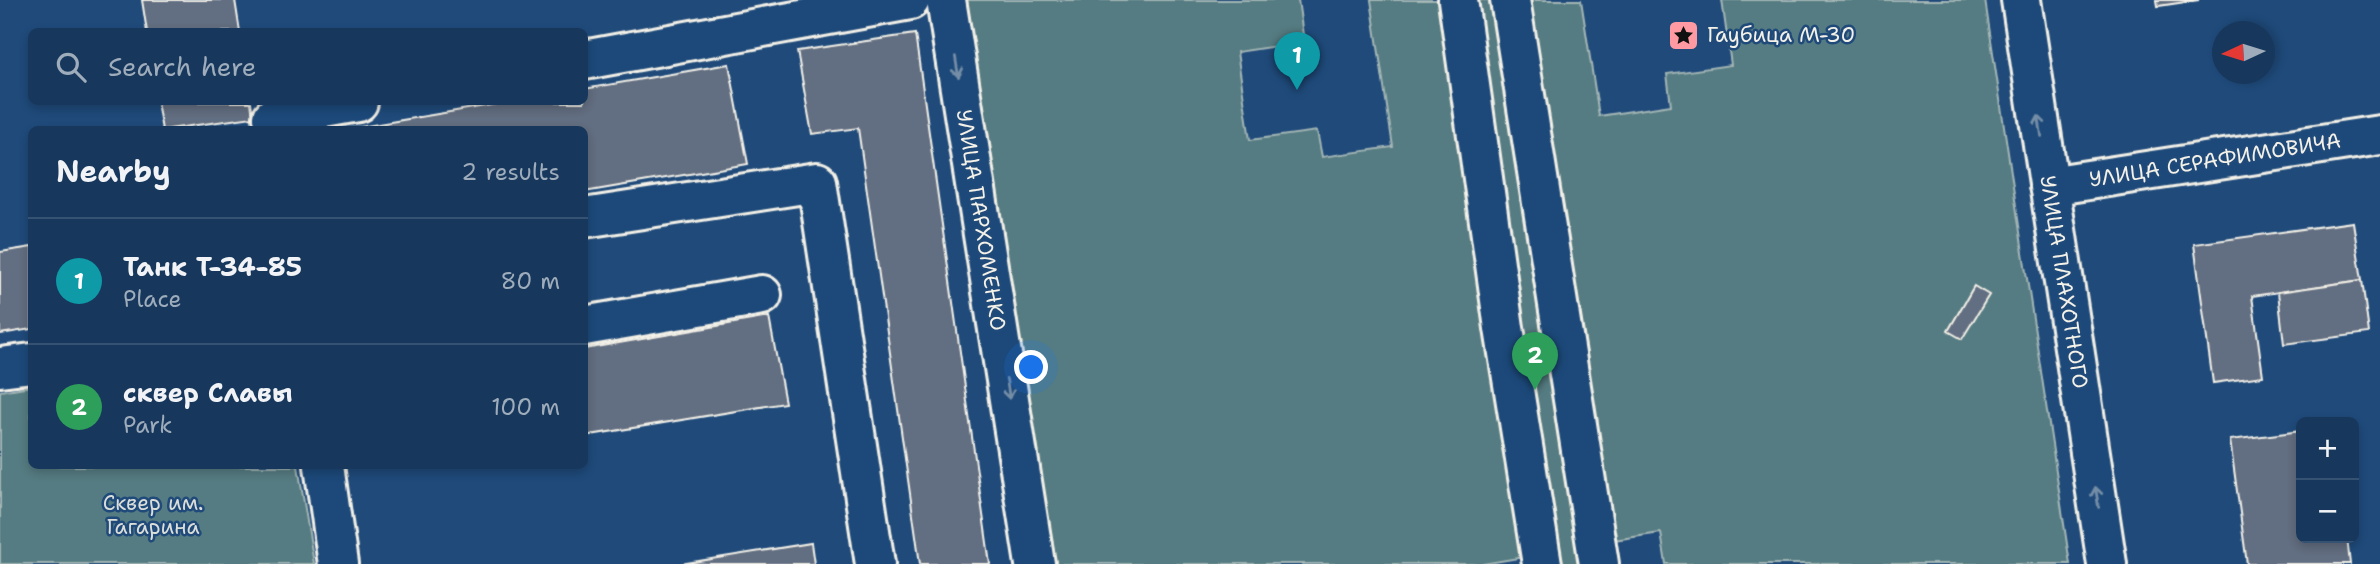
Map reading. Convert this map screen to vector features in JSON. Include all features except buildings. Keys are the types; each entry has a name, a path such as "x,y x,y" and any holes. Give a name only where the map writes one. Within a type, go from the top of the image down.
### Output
{"street":[{"path":"588,59 910,0"},
{"name":"УЛИЦА ПАРХОМЕНКО","path":"946,0 1035,564"},
{"path":"1458,0 1504,328 1542,564"},
{"path":"1510,0 1599,564"},
{"name":"УЛИЦА ПЛАХОТНОГО","path":"2021,0 2107,564"},
{"path":"274,123 346,105"},
{"name":"УЛИЦА СЕРАФИМОВИЧА","path":"2049,186 2380,135"},
{"path":"588,217 817,182 875,564"},
{"path":"588,325 762,295"},
{"path":"0,367 28,364"},
{"path":"324,469 338,564"}],"green space":[{"path":"963,0 1298,0 1304,42 1237,52 1250,140 1317,131 1322,157 1393,147 1371,0 1581,0 1599,116 1671,105 1667,74 1731,65 1722,0 1985,0 2070,564 1666,564 1661,533 1587,544 1584,564 1555,564 1553,552 1483,564 1054,564"},
{"name":"Сквер им. Гагарина","path":"28,386 28,469 298,469 314,564 0,564 0,391"}],"place":[{"name":"Гаубица М-30","path":"1684,35"},
{"name":"Танк Т-34-85","path":"1297,90"},
{"name":"сквер Славы","path":"1535,390"}]}
